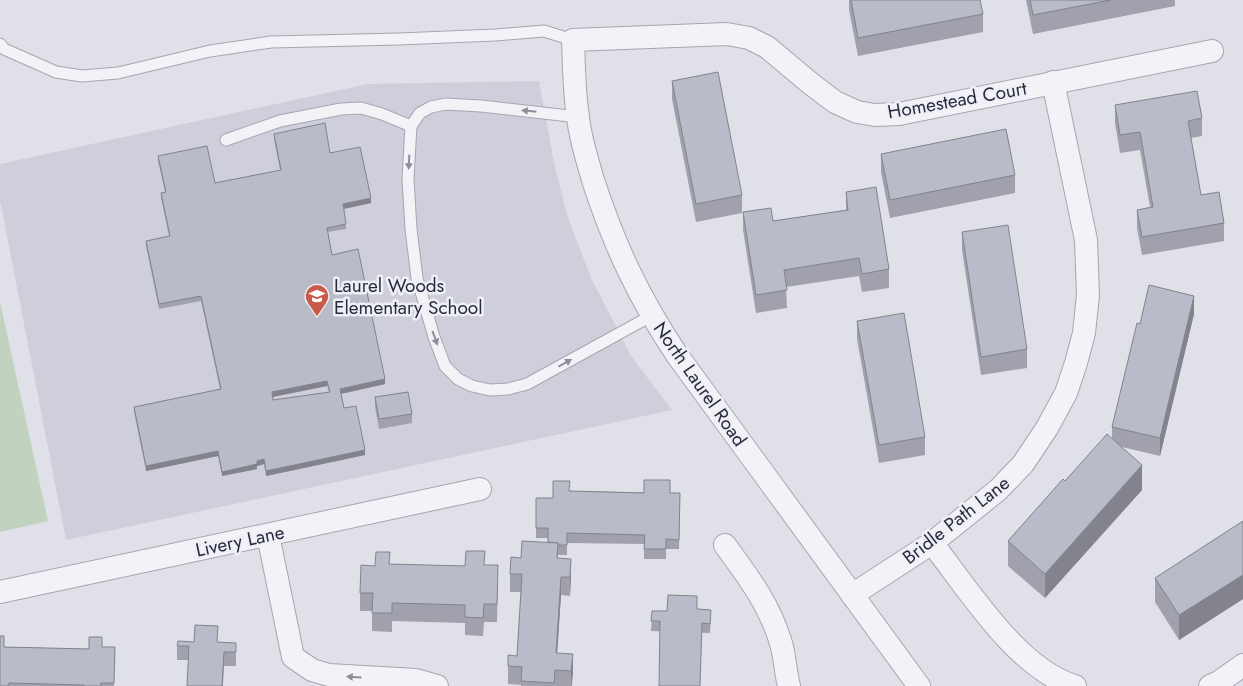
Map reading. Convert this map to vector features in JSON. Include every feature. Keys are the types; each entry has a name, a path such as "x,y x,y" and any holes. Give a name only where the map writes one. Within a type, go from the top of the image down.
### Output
{"street":[{"name":"Homestead Court","path":"573,40 727,34 749,38 767,47 835,102 857,112 875,115 899,114 1212,51"},
{"name":"North Laurel Road","path":"573,40 578,117 585,152 601,203 624,264 676,355 919,686"},
{"name":"Bridle Path Lane","path":"852,596 932,543 998,490 1023,464 1047,428 1066,393 1084,333 1088,295 1086,240 1054,82"},
{"name":"Livery Lane","path":"0,592 480,489"},
{"path":"268,535 293,656 312,670 329,675 416,680 437,686"},
{"path":"932,543 1006,639 1039,668 1075,686"},
{"path":"725,546 761,596 771,617 781,642 789,686"},
{"path":"1210,686 1243,665"}],"lane":[{"path":"1,49 56,72 82,76 118,72 210,51 271,42 399,40 544,31 573,40"},
{"path":"578,117 446,104 431,107 420,113 411,126 408,179 411,229 417,278 434,337 445,366 458,379 472,386 490,390 508,390 526,384 652,316"},
{"path":"226,140 280,121 341,109 361,108 411,126"}],"shaded area":[{"name":"Laurel Woods Elementary School","path":"539,81 554,163 567,215 591,278 631,356 672,410 66,540 0,200 0,164 368,84"}],"green space":[{"path":"0,302 48,521 0,532"}],"building":[{"path":"851,0 980,0 983,14 858,38"},
{"path":"1030,0 1111,0 1033,15"},
{"path":"718,72 742,195 696,204 672,81"},
{"path":"1197,91 1202,118 1188,121 1201,195 1219,192 1224,223 1142,237 1137,210 1153,207 1140,132 1120,135 1115,105"},
{"name":"Laurel Woods Elementary School","path":"325,123 330,153 360,147 371,198 343,204 346,224 327,228 332,255 358,249 385,379 340,389 344,408 356,406 365,450 266,471 264,459 257,461 257,464 222,472 218,451 146,466 134,407 221,389 201,296 159,304 146,241 170,236 161,193 166,192 158,156 207,146 215,183 281,170 274,134","holes":["327,381 330,392 273,400 272,392"]},
{"path":"1006,129 1015,175 890,200 881,154"},
{"path":"876,187 889,269 862,274 859,258 784,270 787,290 756,295 743,212 771,208 773,221 848,210 846,192"},
{"path":"1008,225 1027,349 981,357 962,232"},
{"path":"1149,285 1194,296 1160,438 1112,427 1137,323 1140,324"},
{"path":"904,313 925,437 879,445 857,321"},
{"path":"408,392 412,414 379,419 375,397"},
{"path":"1107,434 1142,465 1045,574 1008,541 1063,479 1065,481"},
{"path":"644,480 670,480 670,493 680,493 679,540 666,539 666,549 644,549 645,535 567,533 567,545 558,545 558,543 548,542 548,528 536,528 536,498 553,498 553,481 570,481 569,491 644,493"},
{"path":"1243,521 1243,575 1179,615 1155,578"},
{"path":"522,541 558,543 557,558 571,559 570,577 561,577 556,653 573,654 571,671 555,670 554,683 521,681 522,667 508,666 508,655 517,656 522,574 510,574 511,557 521,558"},
{"path":"466,551 485,551 484,565 498,565 497,604 484,604 483,618 465,617 465,605 392,603 392,613 372,613 373,593 360,593 361,565 375,566 376,552 390,552 389,564 465,566"},
{"path":"668,595 697,596 697,609 711,610 710,624 702,623 700,686 659,686 660,621 651,621 652,611 667,611"},
{"path":"195,625 218,626 217,642 236,643 236,652 224,652 222,686 187,686 189,646 177,646 178,641 194,642"},
{"path":"0,636 4,636 4,647 89,649 89,637 102,637 102,647 115,647 114,683 101,683 101,686 84,686 9,683 8,686 0,686"}],"place":[{"name":"Laurel Woods Elementary School","path":"317,317"}]}
